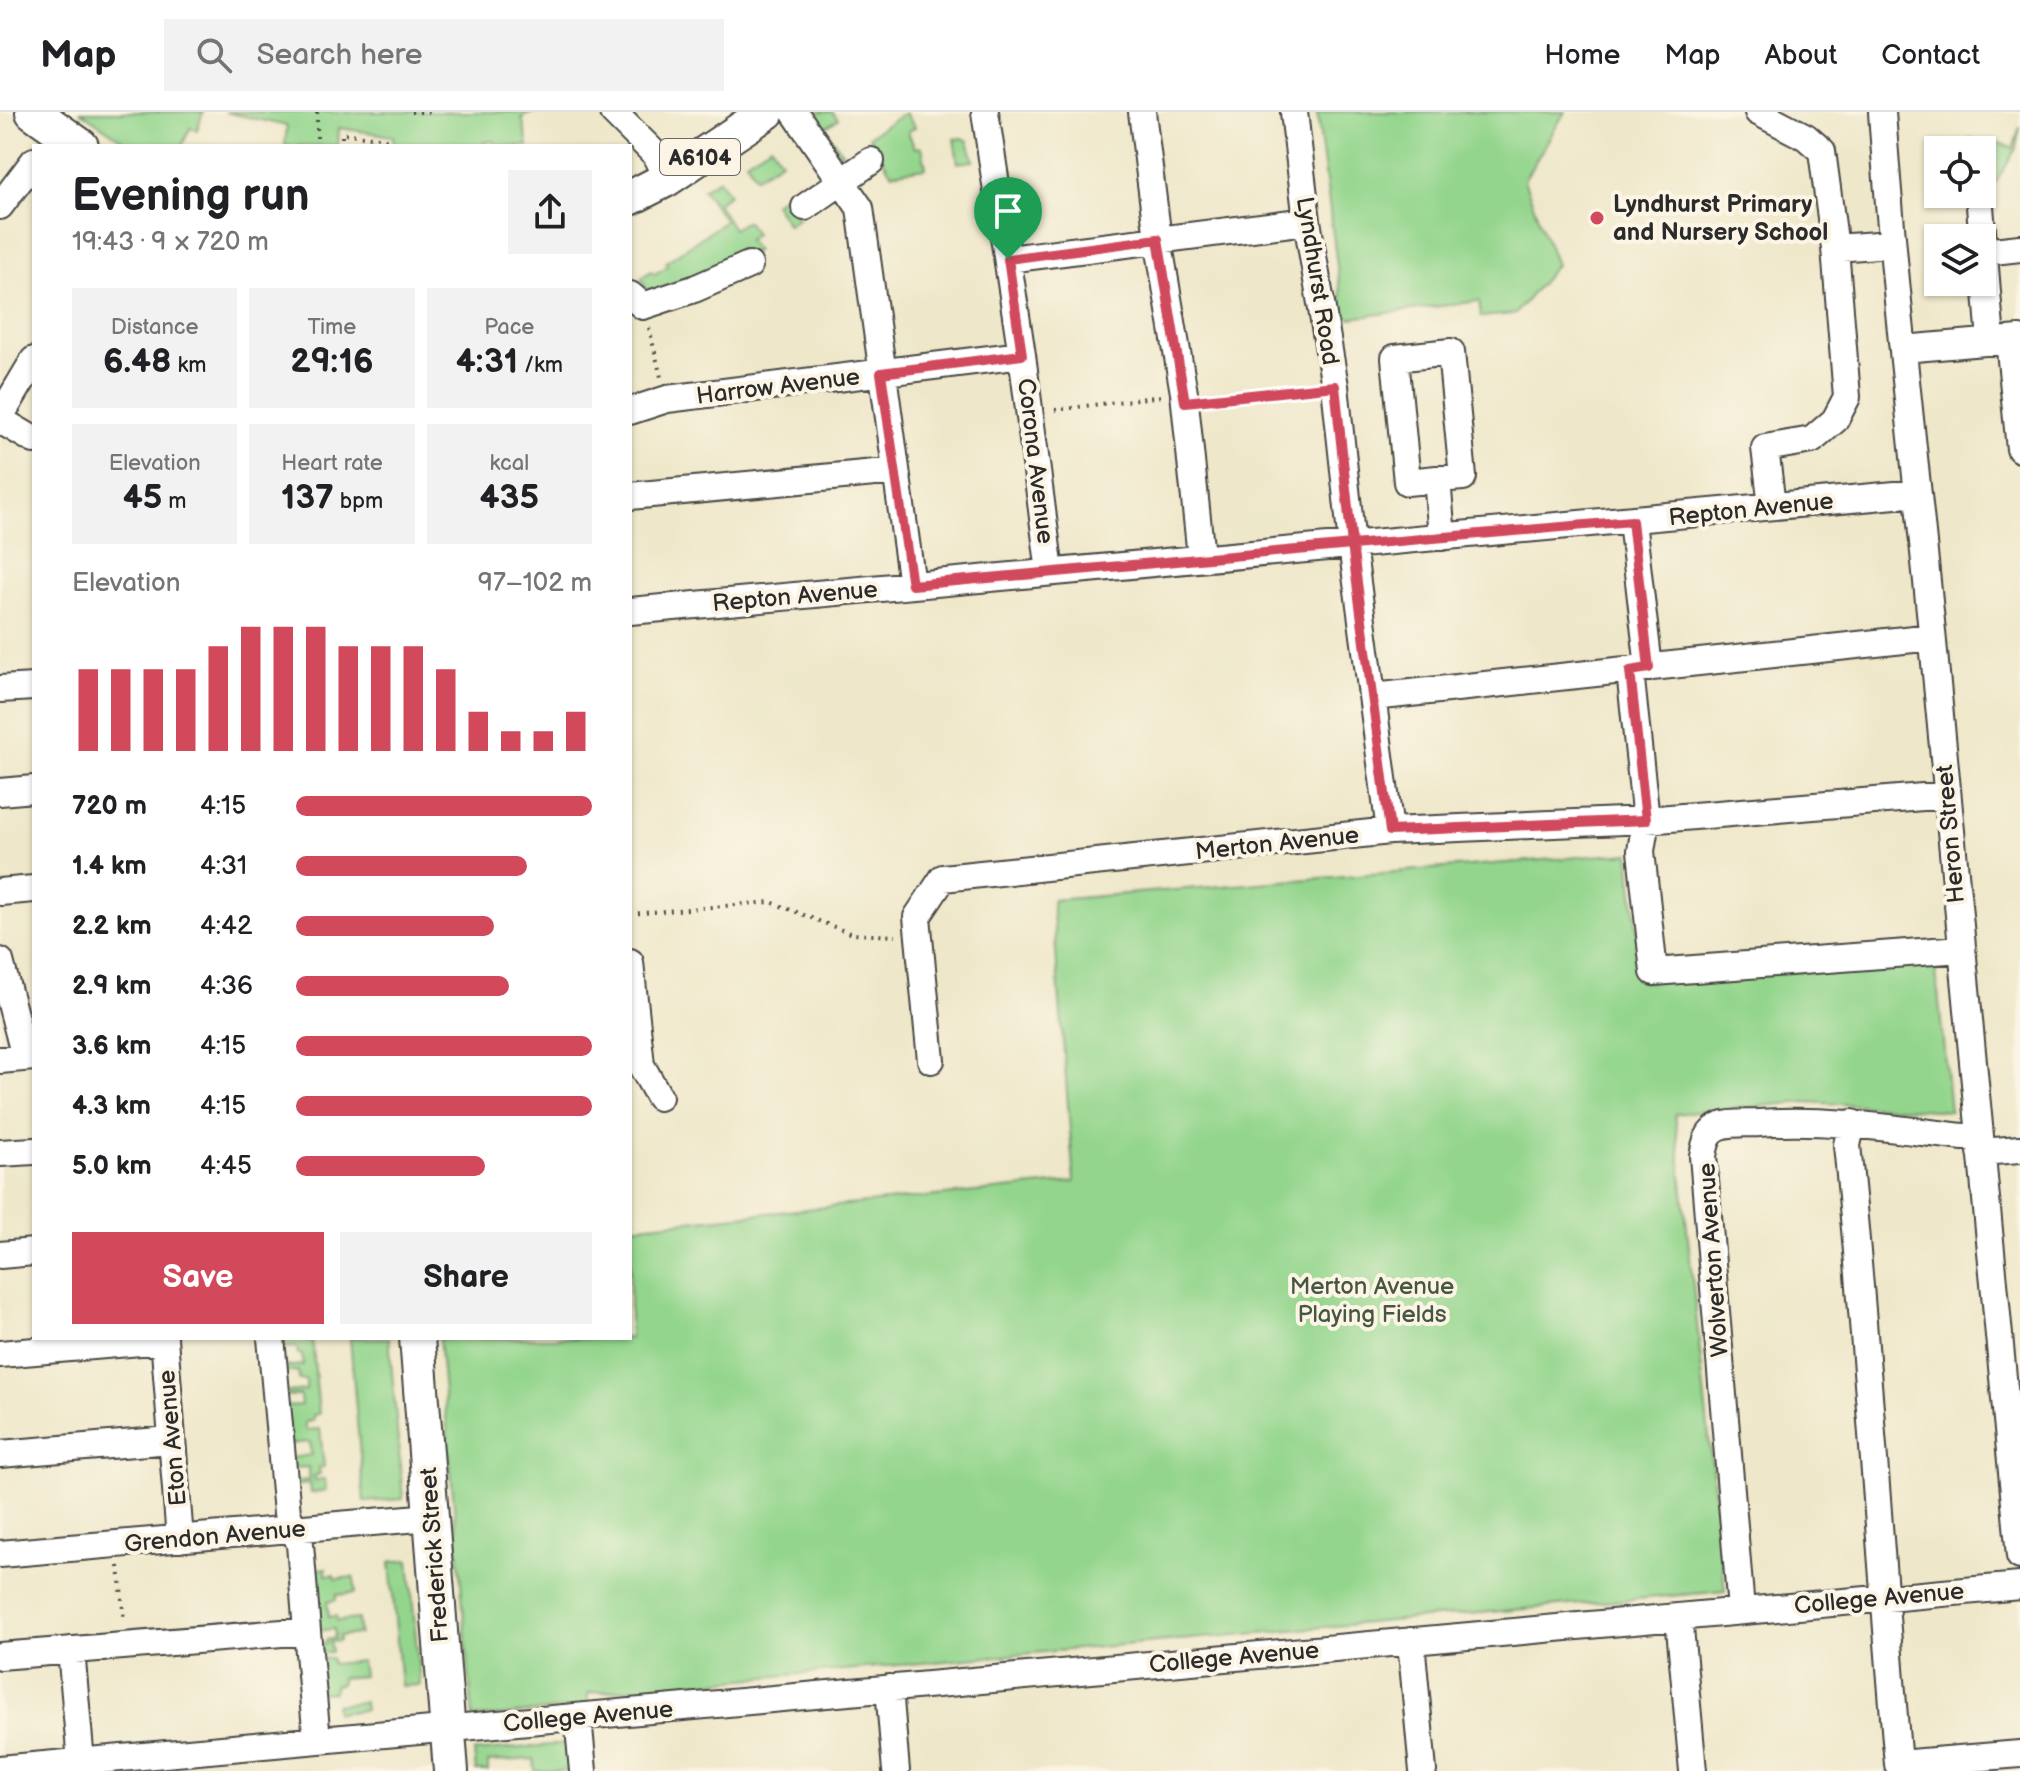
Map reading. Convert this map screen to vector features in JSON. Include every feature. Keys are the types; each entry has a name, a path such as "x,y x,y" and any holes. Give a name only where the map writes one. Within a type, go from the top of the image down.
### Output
{"main road":[{"name":"A6104","path":"632,197 667,179 767,112"},
{"name":"Frederick Street","path":"417,1340 451,1771"}],"street":[{"path":"613,112 655,154 667,179"},
{"path":"794,112 860,208 912,585"},
{"name":"Corona Avenue","path":"985,112 1022,355 1050,572"},
{"path":"1142,112 1158,239 1184,398 1201,557"},
{"name":"Lyndhurst Road","path":"1294,112 1307,221 1335,386 1352,545 1390,831"},
{"path":"1758,112 1806,137 1822,151 1835,248 1847,397 1835,420 1812,440 1765,448 1772,506"},
{"name":"Heron Street","path":"1882,112 1891,244 2020,1556"},
{"path":"805,207 871,161"},
{"path":"0,206 32,164"},
{"path":"1008,259 1307,221"},
{"path":"1835,248 1891,244"},
{"path":"1996,251 2020,248"},
{"path":"637,300 694,289 749,265"},
{"path":"1996,296 2007,340 2020,449"},
{"path":"1903,349 2007,340"},
{"path":"1451,352 1463,477 1437,479 1407,482 1395,358 1451,352"},
{"name":"Harrow Avenue","path":"632,410 667,399 1022,355"},
{"path":"32,364 2,424 32,439"},
{"path":"632,496 896,471"},
{"path":"1437,479 1442,537"},
{"name":"Repton Avenue","path":"632,611 1917,493"},
{"path":"1632,521 1646,820 1641,851 1654,972 1961,949"},
{"path":"1373,697 1932,637"},
{"path":"0,689 32,687"},
{"path":"0,792 32,789"},
{"name":"Merton Avenue","path":"931,1060 917,917 943,878 1390,831 1646,820 1947,795"},
{"path":"0,892 32,889"},
{"path":"0,961 20,1058"},
{"path":"632,981 641,1065 659,1097"},
{"name":"Wolverton Avenue","path":"1741,1610 1703,1156 1711,1132 1722,1126 1778,1121 1852,1123 1964,1137 1979,1144 2020,1149"},
{"path":"1852,1123 1847,1145 1862,1283 1867,1387 1898,1764 1943,1766 2020,1754"},
{"path":"0,1153 32,1151"},
{"path":"0,1255 32,1252"},
{"path":"0,1354 153,1340"},
{"name":"Eton Avenue","path":"164,1340 180,1539"},
{"path":"271,1340 287,1513 300,1544 317,1740"},
{"path":"0,1454 171,1440"},
{"name":"Grendon Avenue","path":"0,1554 431,1517"},
{"name":"College Avenue","path":"0,1769 2020,1586"},
{"path":"1679,1617 1693,1771"},
{"path":"0,1656 307,1631"},
{"path":"1411,1641 1423,1771"},
{"path":"71,1650 81,1762"},
{"path":"889,1688 896,1771"},
{"path":"578,1717 583,1771"}],"path":[{"path":"317,112 317,144"},
{"path":"411,112 429,112"},
{"path":"342,144 342,133 392,140"},
{"path":"637,300 667,399"},
{"path":"1030,413 1335,386"},
{"path":"632,914 771,902 852,934 918,937"},
{"path":"116,1544 127,1646"}],"green space":[{"path":"81,112 203,112 197,130 190,128 183,144 128,144"},
{"path":"225,112 535,112 522,117 528,144 496,144 495,141 484,144 394,144 393,136 339,128 338,144 285,144 287,126"},
{"path":"819,112 832,112 838,119 825,128 843,154 838,152 814,116"},
{"path":"1317,112 1565,112 1524,180 1556,265 1515,314 1481,317 1479,301 1344,319"},
{"path":"905,113 915,127 908,132 915,148 922,147 926,168 891,173 869,136"},
{"path":"2020,127 2016,149 1996,182 1996,142 2013,148"},
{"path":"954,139 968,141 974,161 958,163"},
{"path":"771,145 781,161 756,177 746,161"},
{"path":"719,179 729,194 717,203 733,229 747,221 755,234 748,240 756,250 735,265 650,297 641,278 668,266 666,262 725,221 703,189"},
{"path":"810,179 814,185 788,203 798,218 788,225 774,203"},
{"name":"Merton Avenue Playing Fields","path":"1629,853 1642,982 1935,962 1950,1111 1806,1102 1675,1114 1725,1591 588,1693 588,1707 473,1718 439,1340 632,1340 632,1227 1074,1182 1052,900"},
{"path":"281,1340 312,1340 319,1414 313,1415 313,1421 305,1422 305,1430 320,1429 324,1467 319,1468 320,1474 314,1476 315,1480 325,1479 326,1491 311,1493 310,1484 292,1486 292,1482 310,1480 308,1467 291,1468 290,1458 311,1455 310,1442 289,1444 285,1406 301,1405 300,1395 285,1396 288,1392 306,1390 306,1380 299,1380 298,1371 282,1372 284,1367 303,1365 302,1354 298,1354 297,1347 279,1348"},
{"path":"350,1340 389,1340 403,1499 364,1502"},
{"path":"409,1560 420,1685 401,1686 390,1562"},
{"path":"326,1568 326,1575 334,1575 335,1579 354,1577 355,1593 336,1595 336,1600 327,1602 329,1617 336,1616 337,1621 358,1619 359,1634 339,1636 339,1641 330,1642 331,1652 317,1653 316,1645 326,1644 326,1640 335,1638 334,1629 315,1631 309,1570"},
{"path":"331,1658 332,1664 361,1661 363,1676 341,1678 341,1684 334,1685 334,1692 320,1693 317,1660"},
{"path":"364,1702 365,1710 336,1713 335,1705"},
{"path":"572,1743 574,1771 535,1771 534,1759 488,1762 488,1771 476,1771 474,1752"}],"place":[{"name":"Lyndhurst Primary and Nursery School","path":"1597,218"}],"route":[{"path":"1008,259 1022,355 881,373 912,585 1352,545 1390,831 1646,820 1630,671 1649,668 1632,521 1352,545 1335,386 1185,402 1158,239 1008,259"}]}
